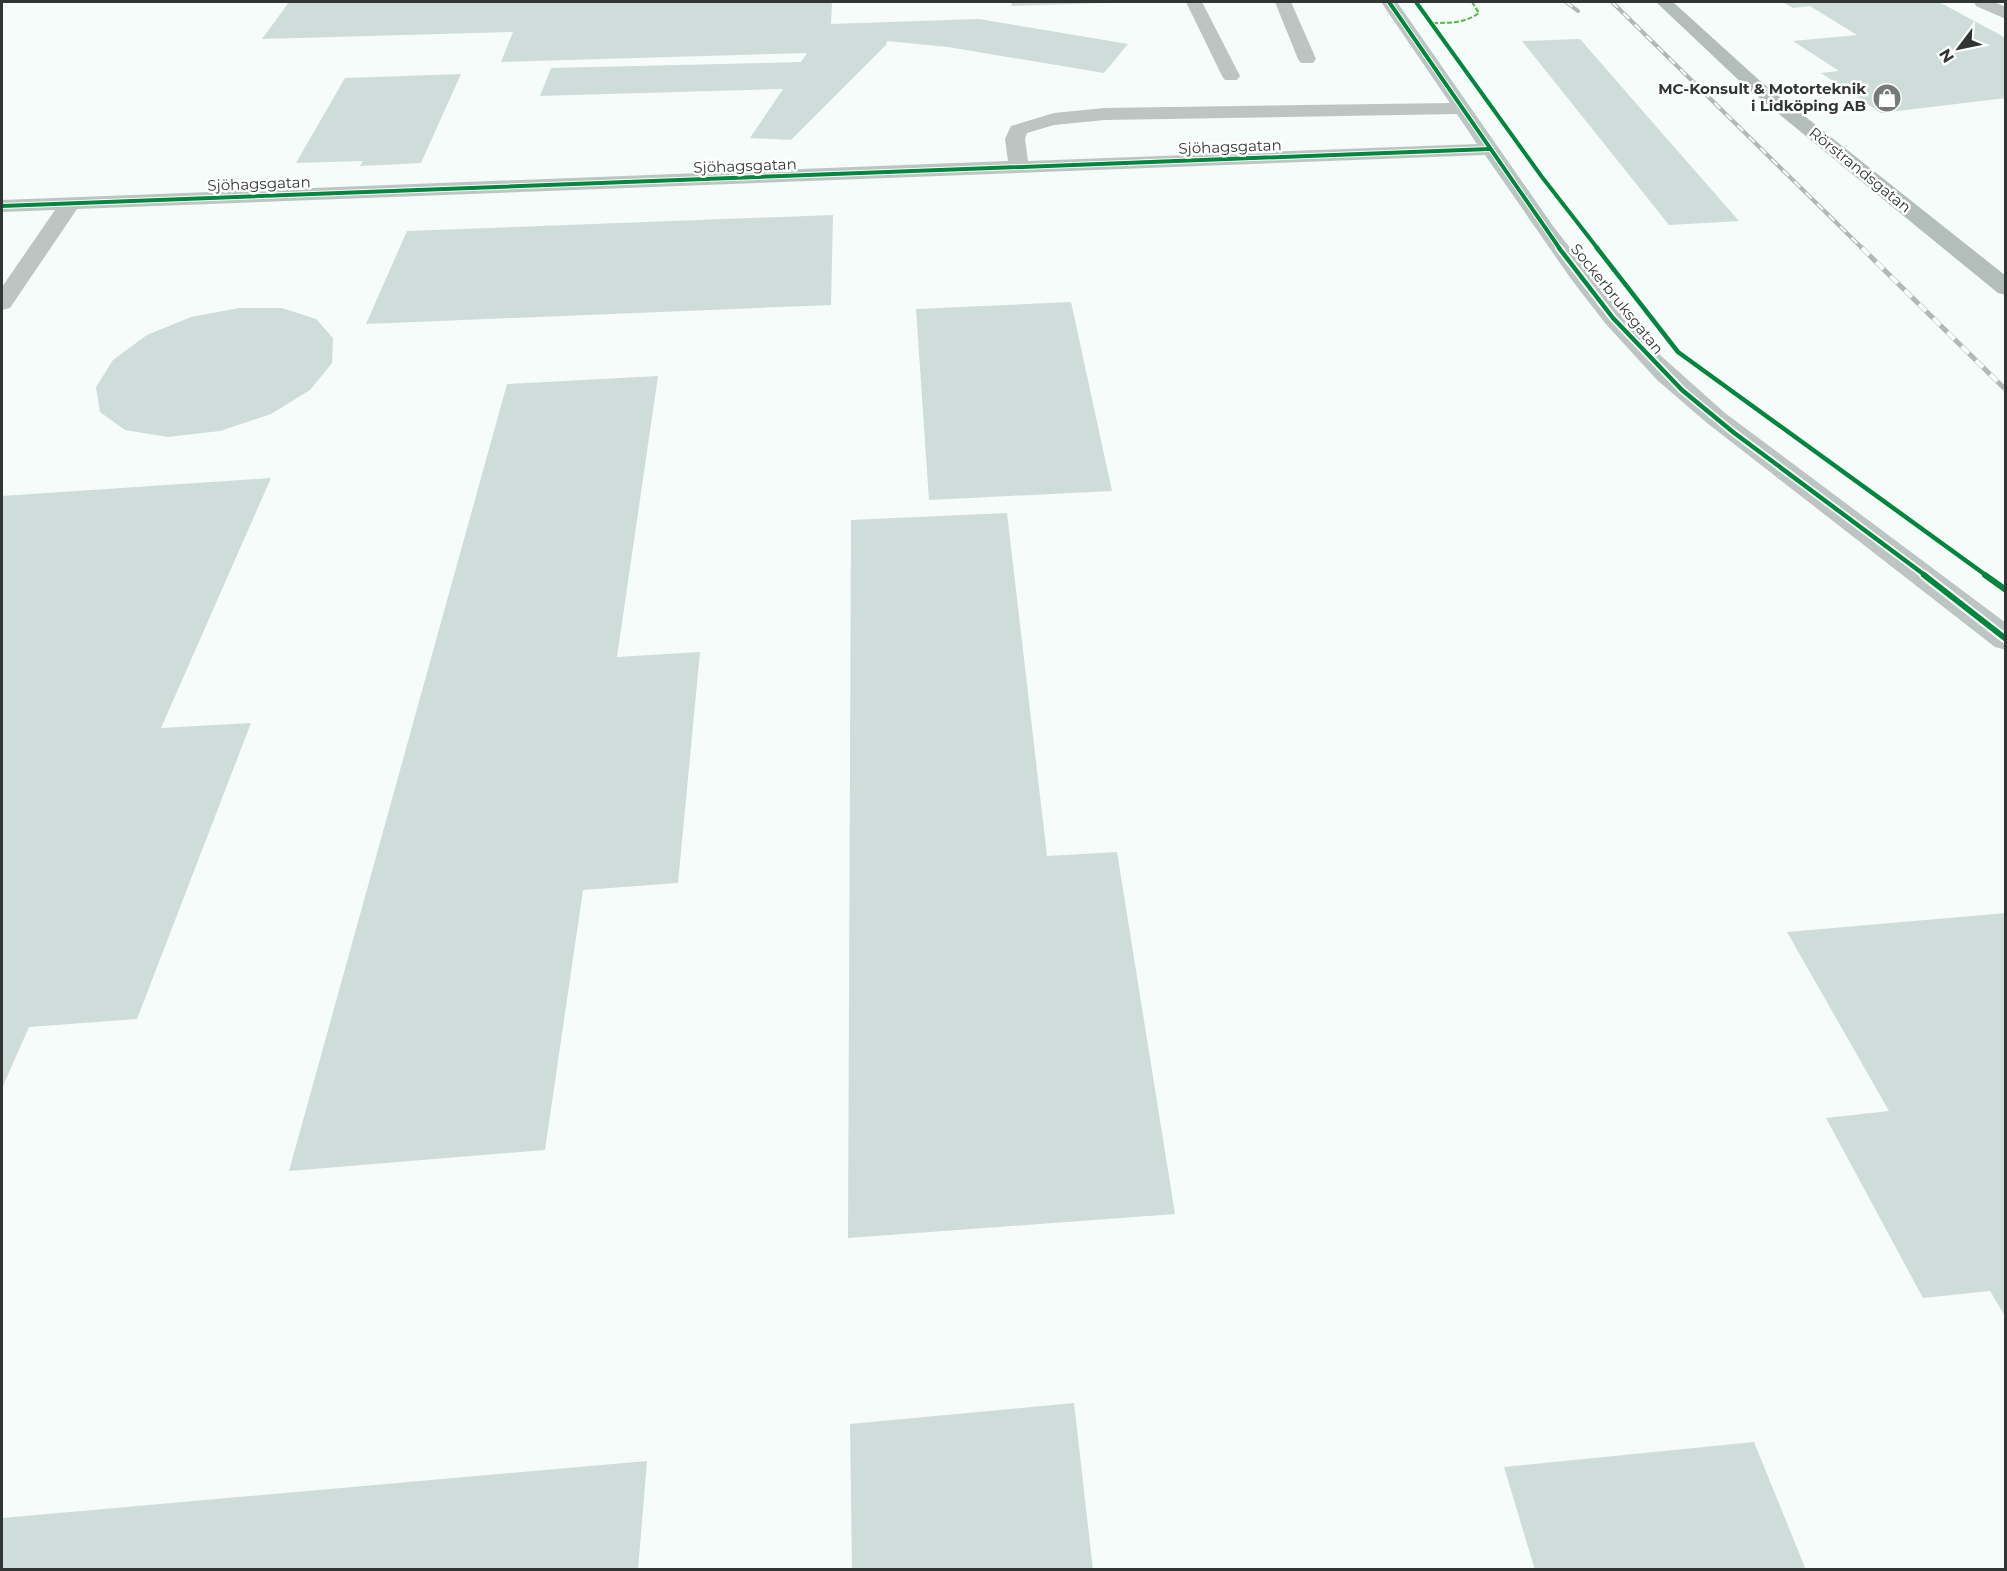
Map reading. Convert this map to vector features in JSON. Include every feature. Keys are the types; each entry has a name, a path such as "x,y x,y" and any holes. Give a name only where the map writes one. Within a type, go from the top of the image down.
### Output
{"main road":[{"name":"Rörstrandsgatan","path":"1664,2 1753,84 2006,288"}],"street":[{"path":"1194,2 1231,76"},
{"path":"1283,2 1307,59"},
{"name":"Sockerbruksgatan","path":"1389,2 1580,276 1619,326 1657,367 1728,426 2006,639"},
{"path":"1982,2 2006,14"},
{"path":"1019,167 1015,139 1018,130 1030,123 1046,120 1130,113 1461,108"},
{"name":"Sjöhagsgatan","path":"2,206 1489,148"},
{"path":"2,303 70,204"}],"building":[{"path":"289,2 832,2 831,24 979,19 1128,44 1104,73 948,47 887,41 886,45 791,140 750,138 783,89 540,96 551,68 801,62 807,53 501,62 513,32 262,39"},
{"path":"1011,2 1107,2 1107,3 1012,6"},
{"path":"1783,2 1939,2 2006,38 2006,98 1881,113 1821,73 1839,71 1793,41 1857,35 1810,6 1793,8"},
{"path":"1580,39 1739,221 1669,225 1522,41"},
{"path":"461,74 421,163 360,166 363,161 296,163 345,78"},
{"path":"833,215 831,305 366,324 407,231"},
{"path":"1071,302 1112,491 929,500 916,309"},
{"path":"239,308 282,308 316,319 333,338 332,363 310,390 271,414 220,431 168,437 125,430 100,412 96,387 113,360 147,335 191,317"},
{"path":"658,376 617,657 700,652 678,883 583,890 545,1150 289,1171 507,384"},
{"path":"271,478 161,728 251,723 137,1019 29,1027 2,1088 2,496"},
{"path":"1007,513 1047,856 1117,852 1175,1214 848,1238 851,520"},
{"path":"2006,913 2006,1318 1990,1291 1923,1298 1826,1118 1889,1111 1787,932"},
{"path":"1074,1403 1093,1570 852,1570 850,1424"},
{"path":"1754,1442 1806,1570 1535,1570 1504,1467"},
{"path":"647,1461 638,1570 2,1570 2,1518"}],"railway":[{"path":"1566,2 1578,11"},
{"path":"1612,2 1863,249"},
{"path":"1862,248 2006,390"}],"marked path":[{"path":"1433,23 1457,22 1474,17 1479,13 1472,2"}],"cycle path":[{"path":"1389,2 1514,185 1579,275 1613,318 1665,375 1716,418 2006,639"},
{"path":"1416,2 1542,177 1678,352 2006,590"},
{"path":"2,206 1489,149"}],"place":[{"name":"MC-Konsult & Motorteknik i Lidköping AB","path":"1887,98"}]}
